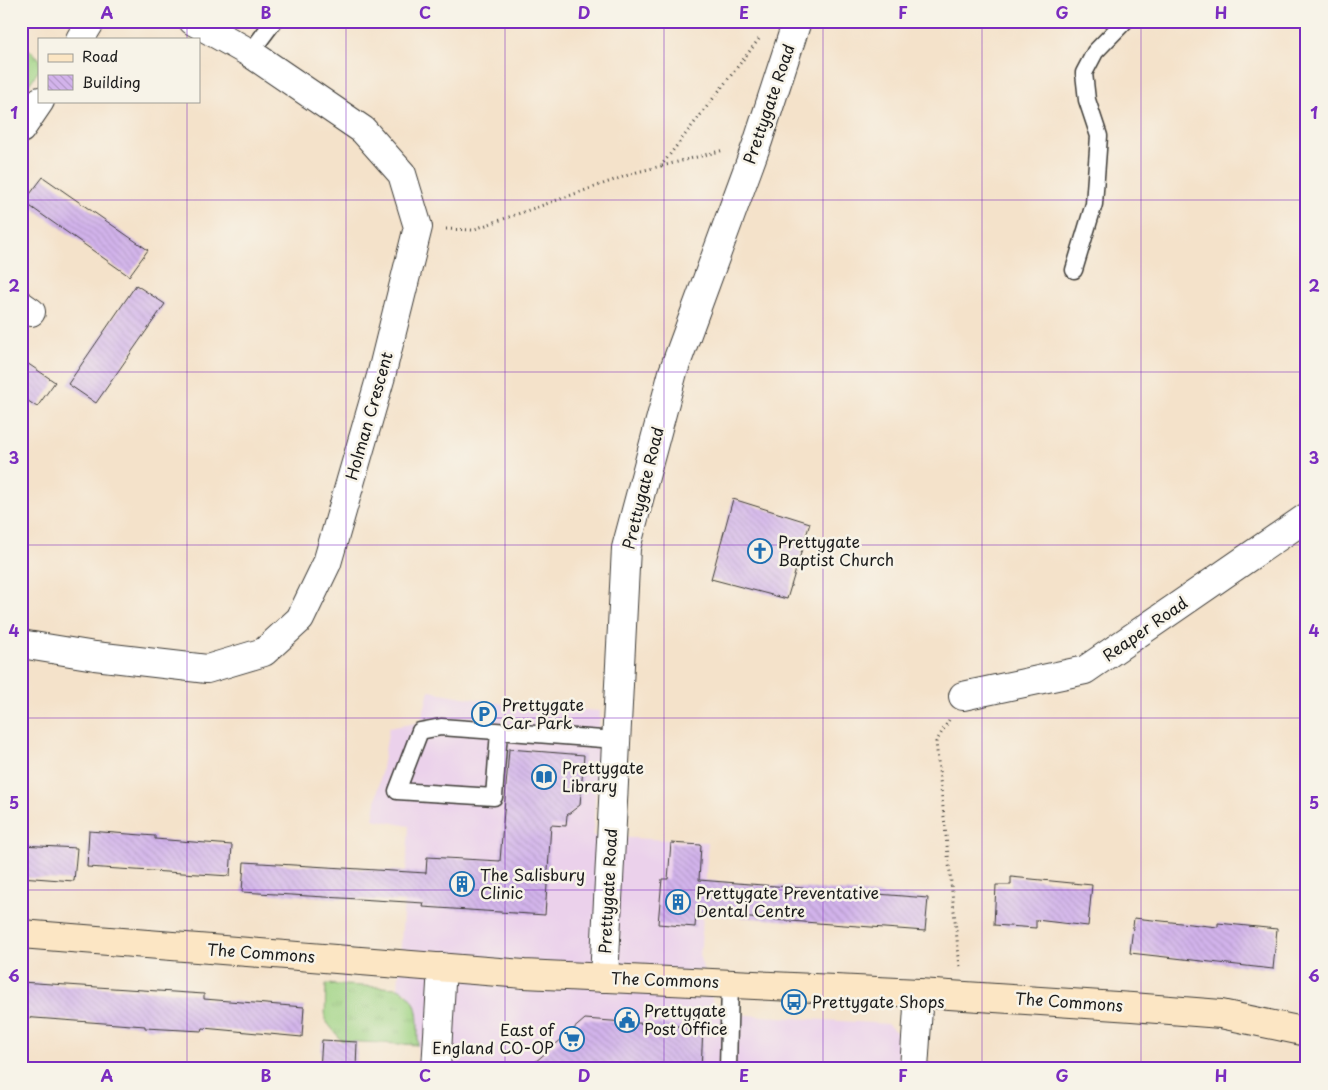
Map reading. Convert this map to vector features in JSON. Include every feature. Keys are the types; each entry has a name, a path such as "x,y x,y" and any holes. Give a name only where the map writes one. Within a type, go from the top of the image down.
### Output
{"street":[{"path":"81,38 91,21"},
{"path":"193,21 250,53 363,130 402,174 418,227"},
{"name":"Prettygate Road","path":"604,978 626,548 673,372 758,141 798,21"},
{"path":"21,129 39,102"},
{"name":"Holman Crescent","path":"21,644 95,656 207,669 264,652 300,619 327,563 381,376 418,227"},
{"name":"Reaper Road","path":"963,696 1085,670 1307,517"},
{"name":"The Commons","path":"21,934 604,978 963,995 1221,1014 1307,1032"},
{"path":"436,1069 442,967"},
{"path":"914,1069 919,993"}],"lane":[{"path":"250,53 274,21"},
{"path":"1074,270 1094,204 1099,136 1087,100 1084,73 1095,52 1125,21"},
{"path":"499,732 494,797 397,791 420,731 441,727 616,740"},
{"path":"728,1069 730,983"}],"path":[{"path":"662,166 761,36"},
{"path":"418,227 472,230 637,172 758,141"},
{"path":"963,696 936,742 963,995"}],"shaded area":[{"path":"429,691 510,705 600,711 593,836 708,842 700,958 716,1013 887,1024 897,1033 900,1040 898,1069 418,1069 417,1020 407,992 398,988 409,826 373,819 389,728 421,722"}],"green space":[{"path":"21,43 38,57 38,71 21,96"},
{"path":"326,984 398,988 406,993 412,999 417,1012 418,1045 342,1041 325,1020"}],"building":[{"path":"43,177 148,250 129,276 24,202"},
{"path":"136,285 165,304 96,403 68,384"},
{"path":"21,359 55,382 37,407 21,396"},
{"name":"Prettygate Baptist Church","path":"733,499 810,523 787,599 711,579"},
{"path":"509,749 584,755 580,805 567,815 566,826 551,825 545,915 423,907 424,903 242,892 244,862 426,873 427,857 500,861"},
{"path":"89,831 155,836 155,839 232,845 230,876 87,867"},
{"path":"671,843 701,845 699,880 928,898 925,931 696,914 695,927 658,924 662,879 668,879"},
{"path":"21,845 77,848 74,881 21,877"},
{"path":"1011,877 1092,885 1088,926 1036,920 1036,928 994,925 996,885 1011,885"},
{"path":"1134,918 1218,927 1218,923 1277,929 1273,969 1130,953"},
{"path":"21,982 204,994 204,999 304,1007 302,1037 203,1028 202,1031 145,1028 145,1026 21,1017"},
{"path":"585,1019 703,1028 701,1069 527,1069"},
{"path":"322,1040 357,1042 356,1069 320,1069"}],"place":[{"name":"Prettygate Baptist Church","path":"760,551"},
{"name":"Prettygate Car Park","path":"484,714"},
{"name":"Prettygate Library","path":"544,777"},
{"name":"The Salisbury Clinic","path":"462,884"},
{"name":"Prettygate Preventative Dental Centre","path":"678,902"},
{"name":"Prettygate Shops","path":"794,1002"},
{"name":"Prettygate Post Office","path":"627,1020"},
{"name":"East of England CO-OP","path":"572,1039"}]}
